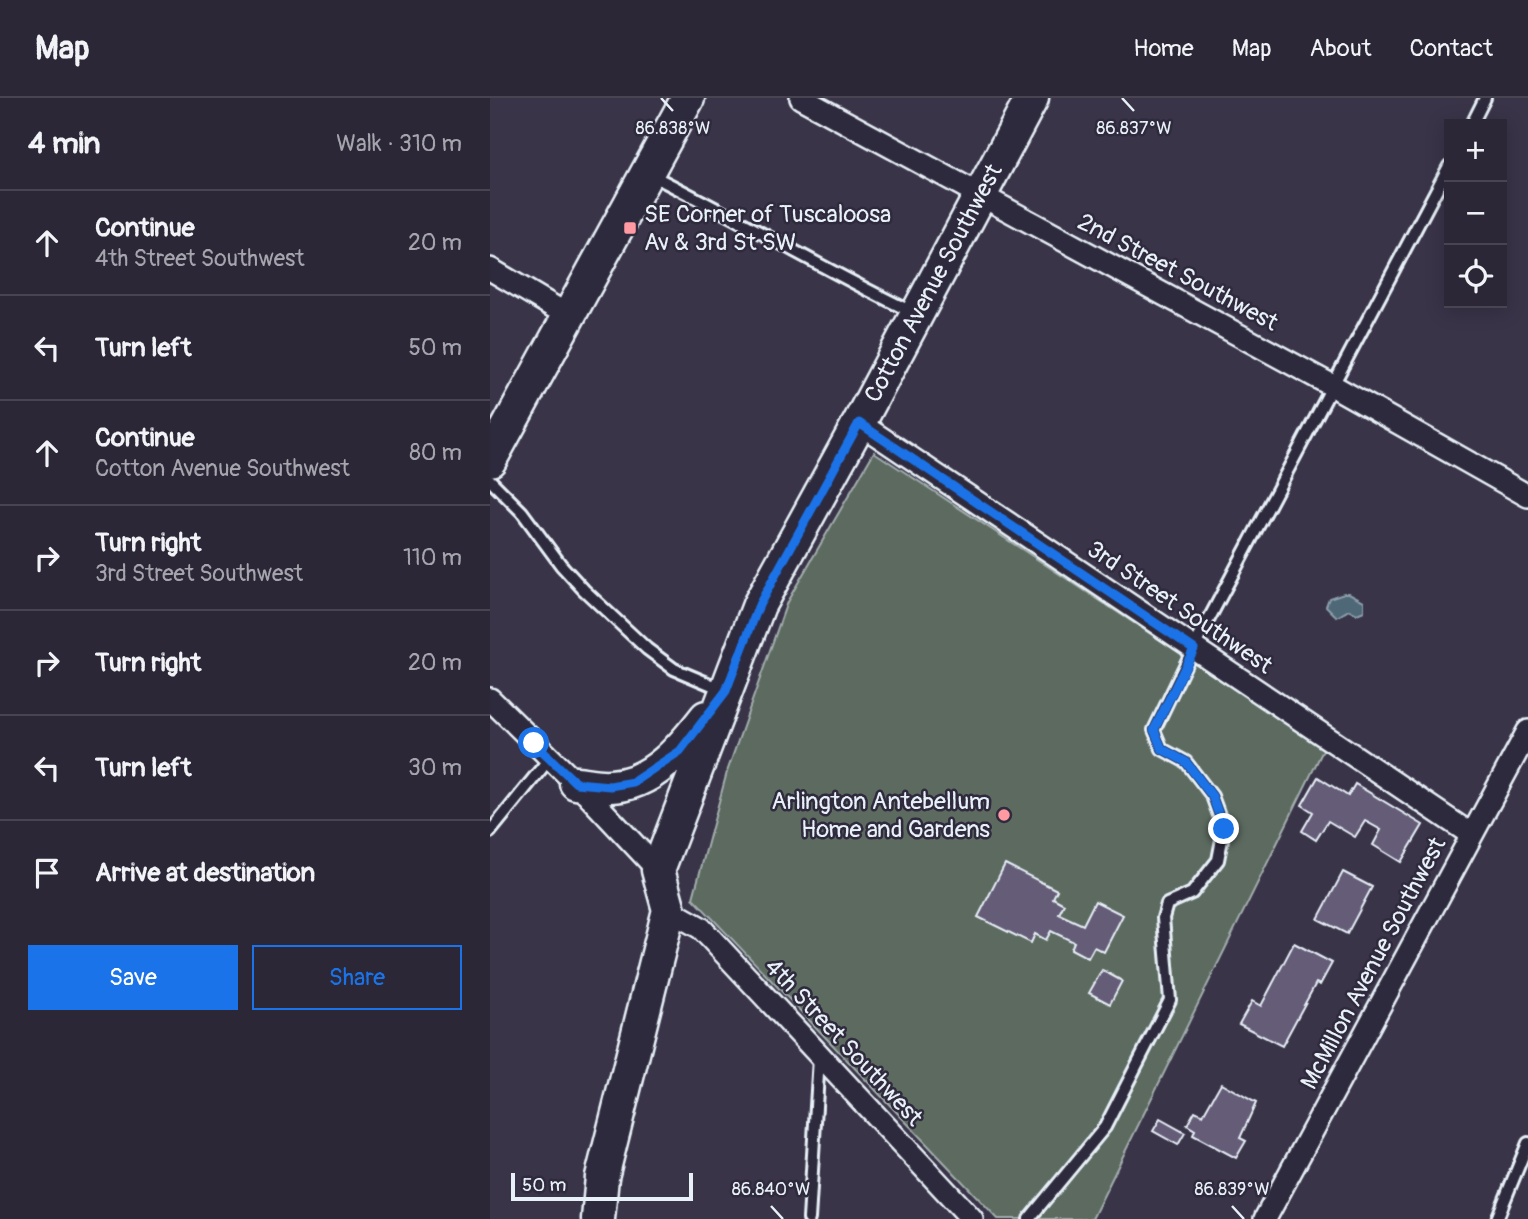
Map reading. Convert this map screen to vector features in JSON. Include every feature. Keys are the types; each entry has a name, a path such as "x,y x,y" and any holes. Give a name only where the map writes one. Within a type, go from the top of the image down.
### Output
{"street":[{"path":"490,460 688,98"},
{"name":"2nd Street Southwest","path":"801,98 1333,386 1528,496"},
{"name":"Cotton Avenue Southwest","path":"658,870 759,605 1032,98"},
{"path":"490,268 569,316"},
{"name":"3rd Street Southwest","path":"859,423 1472,835"},
{"path":"576,783 610,786 633,782 654,770 680,751 726,691"},
{"path":"490,699 576,783 658,870 669,910 602,1177 598,1219"},
{"name":"McMillon Avenue Southwest","path":"1265,1219 1472,835 1520,766 1528,731"},
{"name":"4th Street Southwest","path":"669,910 701,928 972,1219"}],"lane":[{"path":"1474,119 1485,98"},
{"path":"647,173 916,314"},
{"path":"1029,1219 1105,1127 1170,1000 1163,918 1167,904 1192,893 1218,860 1224,829 1212,796 1186,762 1162,749 1154,730 1444,175"},
{"path":"490,480 522,512 561,565 584,590 647,649 674,669 726,691"},
{"path":"490,832 550,758"},
{"path":"809,1219 819,1053"},
{"path":"1497,1219 1528,1143"}],"shaded area":[{"name":"Arlington Antebellum Home and Gardens","path":"874,452 1324,748 1092,1219 998,1219 693,898 727,772 787,602"}],"water":[{"path":"1344,593 1364,601 1364,611 1357,614 1349,610 1337,617 1326,606 1329,598"}],"building":[{"path":"1318,777 1348,796 1355,784 1423,825 1401,862 1373,845 1381,830 1365,821 1355,837 1328,821 1316,840 1302,831 1313,812 1302,805"},
{"path":"1005,864 1057,890 1053,898 1064,904 1059,914 1083,925 1095,901 1123,915 1104,952 1094,947 1088,958 1071,949 1074,942 1051,931 1046,940 1035,934 1031,943 978,917"},
{"path":"1343,872 1372,887 1347,934 1318,919"},
{"path":"1294,943 1332,963 1320,985 1316,983 1282,1046 1239,1024 1252,1001 1261,1006"},
{"path":"1102,970 1122,981 1110,1004 1089,993"},
{"path":"1221,1083 1256,1103 1240,1138 1246,1141 1236,1158 1193,1135 1195,1130 1187,1125 1195,1111 1203,1115"},
{"path":"1160,1119 1185,1133 1178,1145 1153,1131"}],"place":[{"name":"SE Corner of Tuscaloosa Av & 3rd St SW","path":"630,228"},
{"name":"Arlington Antebellum Home and Gardens","path":"1004,815"}],"route":[{"path":"534,743 576,783 610,786 633,782 680,751 726,691 759,605 859,423 1194,649 1154,730 1162,749 1186,762 1212,796 1224,829"}]}
